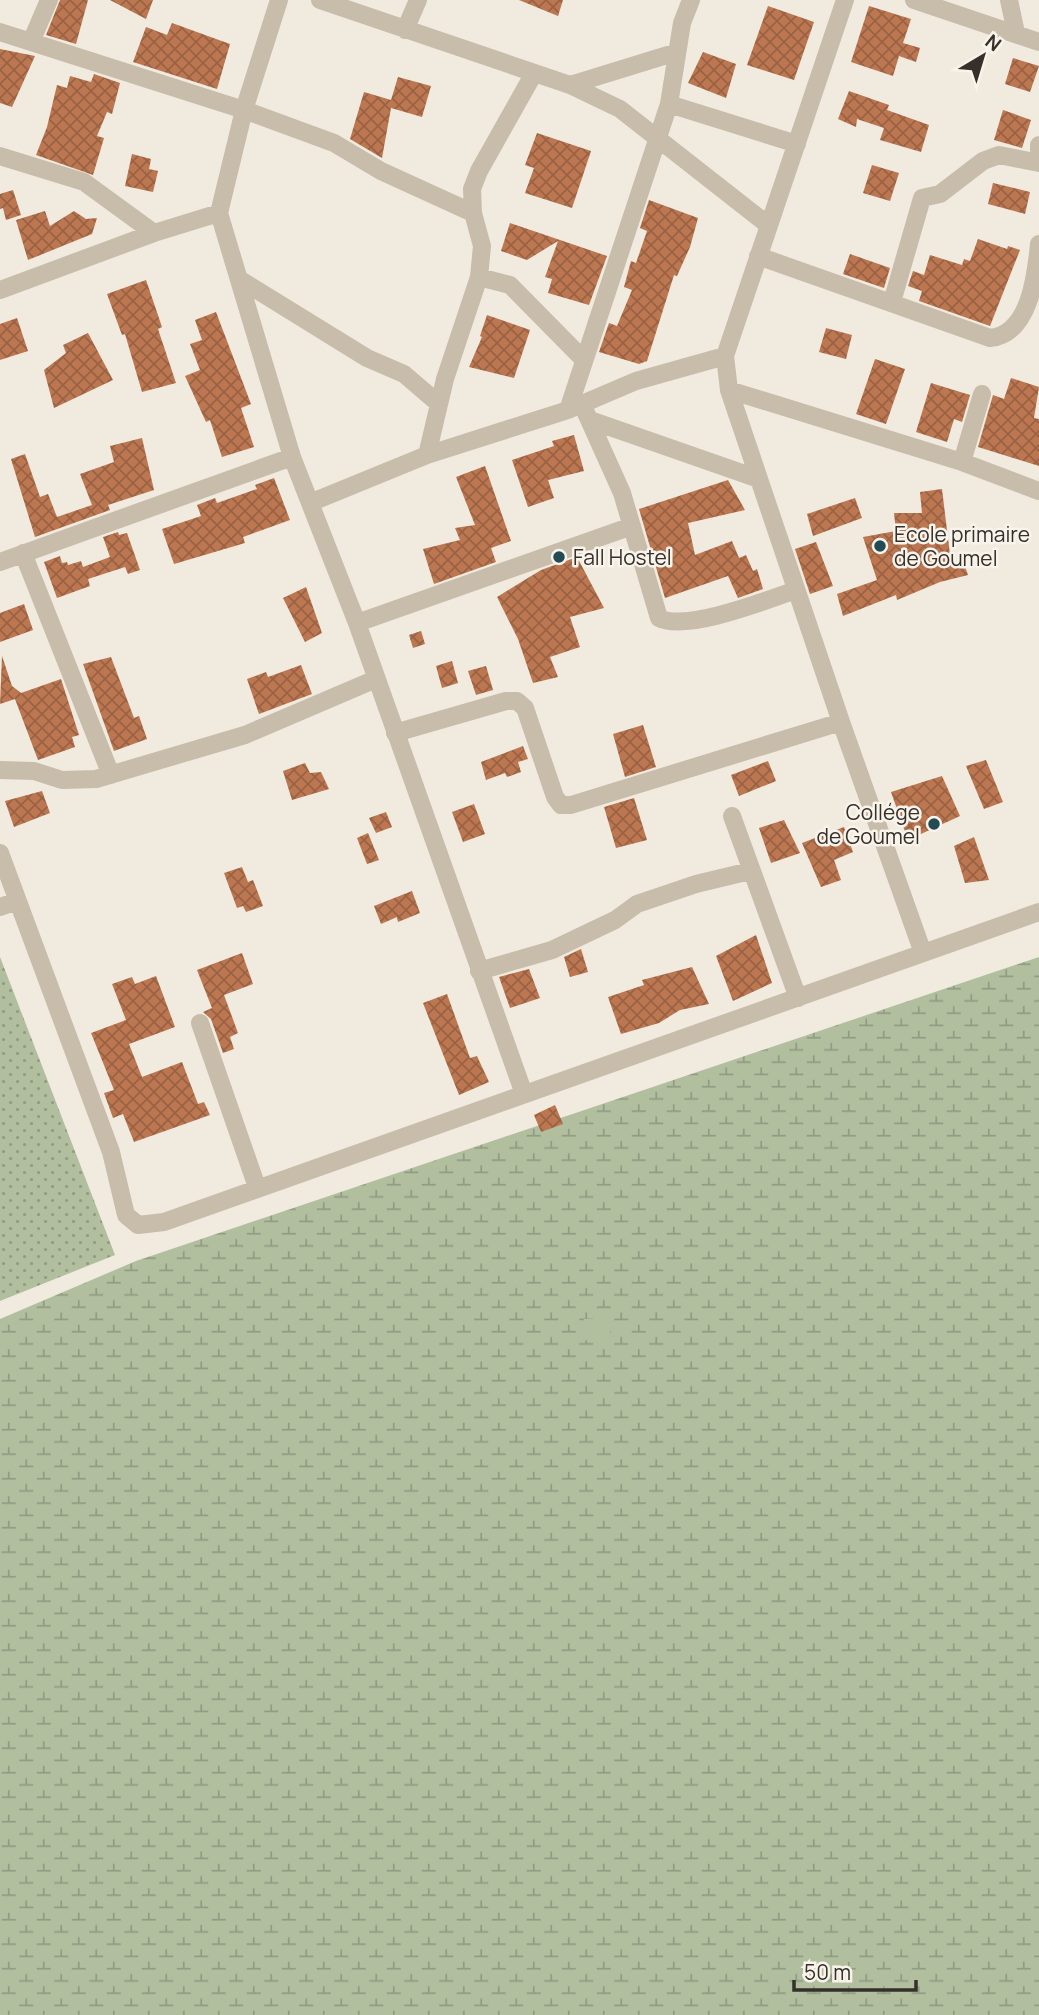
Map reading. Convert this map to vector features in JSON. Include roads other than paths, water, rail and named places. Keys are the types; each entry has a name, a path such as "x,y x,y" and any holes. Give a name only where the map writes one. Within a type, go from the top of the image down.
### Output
{"street":[{"path":"31,42 49,0"},
{"path":"279,0 244,110 219,213 292,457 312,502 357,623 524,1094"},
{"path":"320,0 570,86 621,109 768,225"},
{"path":"405,30 418,0"},
{"path":"691,0 682,23 669,104 584,360 580,411 622,493 659,618 666,622 726,614 796,590"},
{"path":"845,0 725,356 729,390 841,722 923,953"},
{"path":"914,0 1039,42"},
{"path":"1009,0 1016,33"},
{"path":"0,33 244,110 334,143 381,171 473,213"},
{"path":"570,86 677,52"},
{"path":"427,455 439,404 479,277 482,246 473,213 472,190 479,171 533,75"},
{"path":"669,104 797,144"},
{"path":"892,302 922,198 940,194 983,161 999,155 1039,163"},
{"path":"0,156 84,182 155,233"},
{"path":"0,290 155,233 219,213"},
{"path":"758,256 990,338 999,337 1017,320 1028,303 1039,244"},
{"path":"479,277 510,285 584,360"},
{"path":"239,279 367,358 404,374 439,404"},
{"path":"312,502 427,455 580,411 636,381 725,356"},
{"path":"729,390 962,462 1039,491"},
{"path":"962,462 982,394"},
{"path":"580,411 759,479"},
{"path":"0,562 292,457"},
{"path":"357,623 632,526"},
{"path":"23,553 111,775"},
{"path":"0,770 34,771 62,780 111,775 245,734 376,679"},
{"path":"395,733 506,701 517,701 525,708 555,797 561,805 571,805 841,722"},
{"path":"732,816 798,998"},
{"path":"0,853 111,1152 126,1215 131,1222 145,1225 164,1222 1039,912"},
{"path":"479,971 552,950 615,920 637,904 696,884 750,871"},
{"path":"0,907 18,901"},
{"path":"200,1023 257,1187"}],"place":[{"name":"Ecole primaire de Goumel","path":"880,546"},
{"name":"Fall Hostel","path":"559,557"},
{"name":"Collége de Goumel","path":"934,824"}]}
